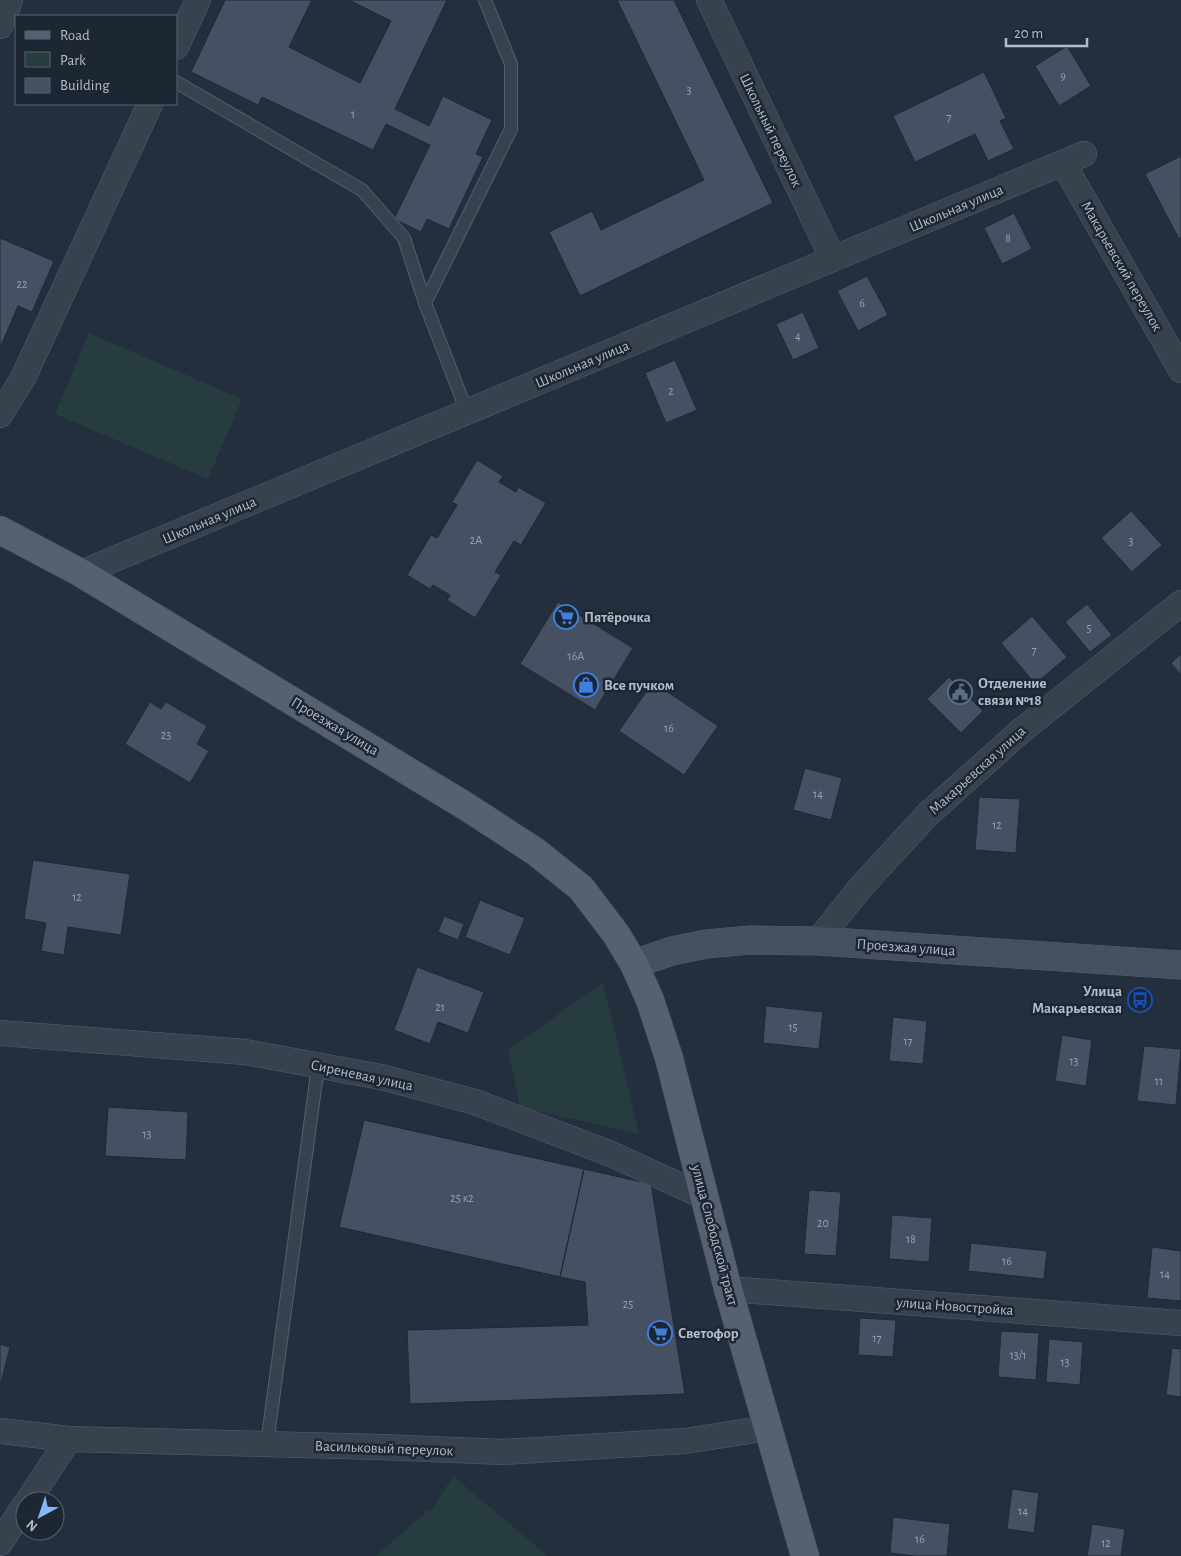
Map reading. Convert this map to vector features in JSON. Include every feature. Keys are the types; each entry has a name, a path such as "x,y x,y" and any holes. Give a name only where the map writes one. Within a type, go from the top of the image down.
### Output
{"main road":[{"name":"Проезжая улица","path":"0,530 81,573 467,807 536,852 581,888 616,934 634,964 650,1000 669,1058"},
{"name":"улица Слободской тракт","path":"669,1058 728,1289 805,1556"}],"street":[{"path":"0,26 10,0"},
{"path":"178,43 198,0"},
{"name":"Школьный переулок","path":"709,0 833,259"},
{"path":"0,415 24,378 150,105"},
{"name":"Школьная улица","path":"81,573 1074,159"},
{"name":"Макарьевский переулок","path":"1074,159 1181,370"},
{"name":"Макарьевская улица","path":"818,941 860,888 928,814 1022,730 1181,603"},
{"name":"Проезжая улица","path":"634,964 672,951 706,944 751,940 818,941 1181,965"},
{"name":"Сиреневая улица","path":"0,1033 245,1052 381,1077 475,1102 611,1154 705,1197"},
{"name":"улица Новостройка","path":"728,1289 1181,1322"},
{"name":"Васильковый переулок","path":"0,1431 69,1439 502,1452 685,1441 768,1428"},
{"path":"35,1491 69,1439"},
{"path":"0,1543 15,1520"}],"lane":[{"path":"425,303 511,129 511,64 485,0"},
{"path":"178,83 362,190 404,238 425,303 467,412"},
{"path":"267,1444 318,1066"}],"green space":[{"path":"89,333 242,399 208,479 55,414"},
{"path":"603,982 639,1134 520,1107 508,1050"},
{"path":"453,1476 548,1556 376,1556 428,1510 431,1511"}],"building":[{"path":"225,0 312,0 289,47 360,83 391,21 349,0 447,0 395,109 429,126 443,96 492,120 476,154 483,157 449,229 427,219 421,232 394,219 430,145 386,124 373,150 262,97 258,105 191,72"},
{"path":"617,0 674,0 773,203 580,296 549,232 592,211 601,230 704,180"},
{"path":"1067,46 1091,86 1059,106 1035,66"},
{"path":"984,72 1006,118 1000,121 1014,149 988,161 975,134 915,162 893,116"},
{"path":"1181,156 1181,237 1179,239 1145,174"},
{"path":"1014,213 1032,249 1002,264 984,228"},
{"path":"0,238 54,261 32,312 18,306 0,348"},
{"path":"867,276 888,315 858,331 837,291"},
{"path":"803,312 819,348 793,360 776,324"},
{"path":"675,360 697,410 666,423 645,373"},
{"path":"477,460 503,476 499,482 516,492 518,487 546,503 521,545 514,541 495,572 501,575 475,618 447,600 450,595 433,585 430,589 407,575 431,535 437,538 457,505 452,502"},
{"path":"1131,511 1162,545 1132,572 1101,538"},
{"path":"558,602 633,648 595,710 520,664"},
{"path":"1087,604 1112,635 1090,652 1065,622"},
{"path":"1032,616 1067,657 1035,684 1001,643"},
{"path":"1181,654 1181,675 1171,663"},
{"path":"949,677 983,711 961,733 927,699"},
{"path":"653,682 718,726 684,775 619,731"},
{"path":"150,702 161,709 166,702 207,726 197,744 209,751 190,783 125,744"},
{"path":"805,768 842,778 831,820 793,810"},
{"path":"979,797 1020,799 1016,853 975,850"},
{"path":"33,860 130,874 121,935 68,927 64,955 41,951 46,923 24,919"},
{"path":"480,900 525,918 510,955 465,937"},
{"path":"444,916 464,924 458,940 438,932"},
{"path":"417,967 484,992 468,1033 438,1022 430,1044 394,1030"},
{"path":"766,1006 823,1012 819,1049 763,1043"},
{"path":"893,1017 927,1021 923,1064 889,1061"},
{"path":"1062,1035 1092,1040 1086,1086 1055,1081"},
{"path":"1144,1046 1181,1049 1176,1105 1137,1101"},
{"path":"108,1107 188,1112 186,1160 105,1156"},
{"path":"364,1120 584,1169 560,1277 339,1227"},
{"path":"584,1169 651,1184 685,1394 410,1404 407,1330 588,1325 585,1282 560,1277"},
{"path":"809,1190 841,1192 836,1256 804,1254"},
{"path":"892,1215 932,1218 929,1262 889,1259"},
{"path":"971,1243 1047,1251 1044,1279 968,1271"},
{"path":"1152,1247 1181,1251 1181,1301 1147,1298"},
{"path":"860,1318 896,1320 893,1357 858,1355"},
{"path":"1001,1331 1039,1333 1036,1380 998,1377"},
{"path":"1049,1339 1083,1342 1080,1385 1046,1382"},
{"path":"0,1344 10,1347 0,1387"},
{"path":"1172,1348 1181,1349 1181,1397 1166,1395"},
{"path":"1012,1489 1039,1493 1034,1533 1007,1529"},
{"path":"893,1517 950,1524 947,1556 915,1556 890,1553"},
{"path":"1092,1524 1125,1529 1121,1556 1087,1556"}],"place":[{"name":"Пятёрочка","path":"566,617"},
{"name":"Все пучком","path":"586,685"},
{"name":"Отделение связи №18","path":"960,692"},
{"name":"Улица Макарьевская","path":"1140,1000"},
{"name":"Светофор","path":"660,1333"}]}
